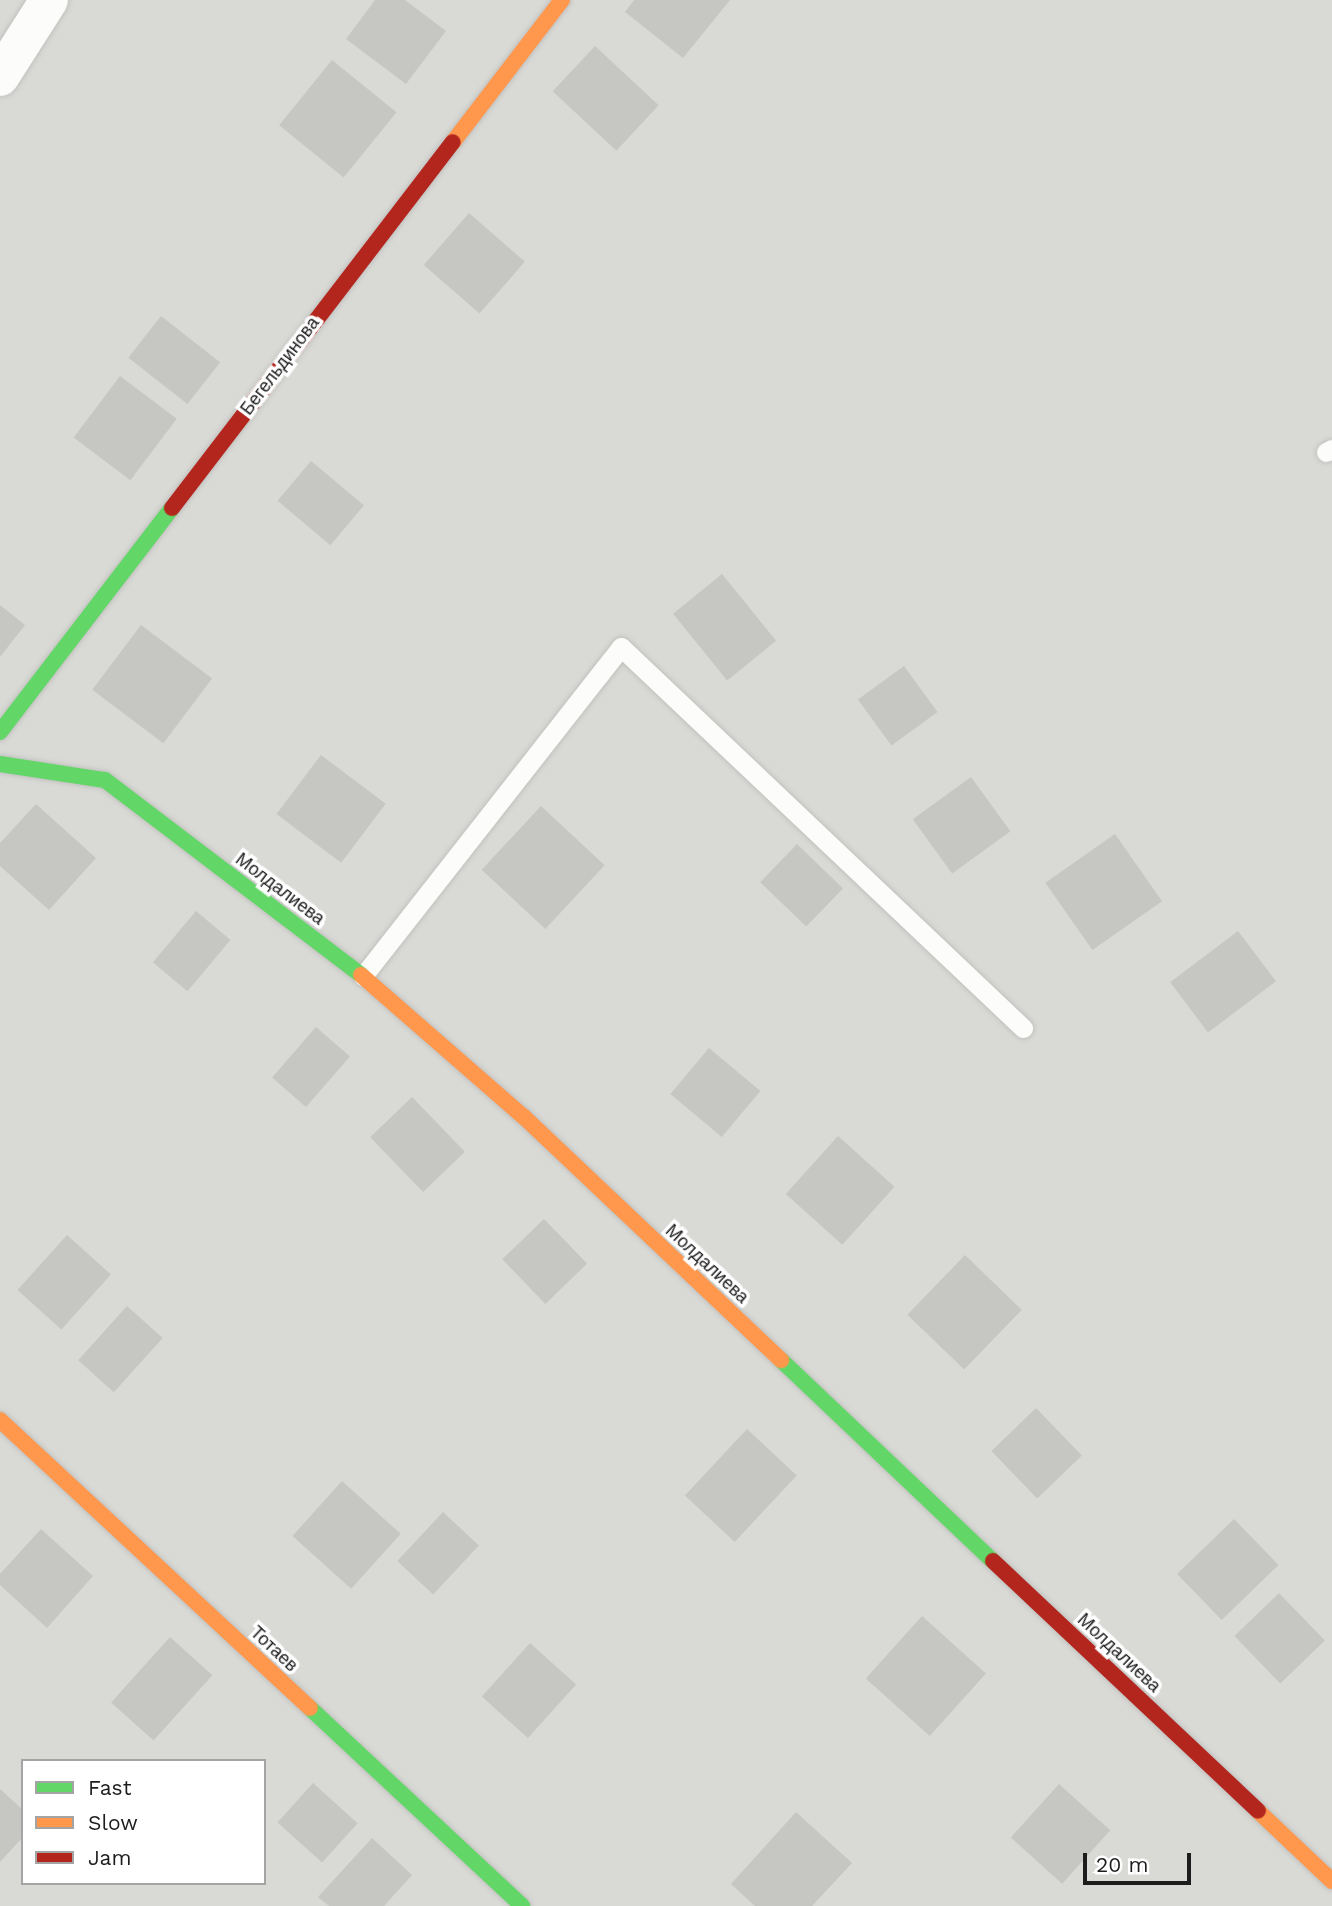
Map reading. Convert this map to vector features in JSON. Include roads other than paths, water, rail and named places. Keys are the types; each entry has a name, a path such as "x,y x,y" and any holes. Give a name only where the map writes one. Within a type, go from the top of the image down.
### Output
{"street":[{"path":"0,77 48,0"},
{"name":"Бегельдинова","path":"0,732 562,0"},
{"name":"Молдалиева","path":"0,764 105,780 363,976 534,1126 1332,1881"},
{"name":"Тотаев","path":"0,1420 522,1906"}],"lane":[{"path":"363,976 621,647 1023,1028"}]}
